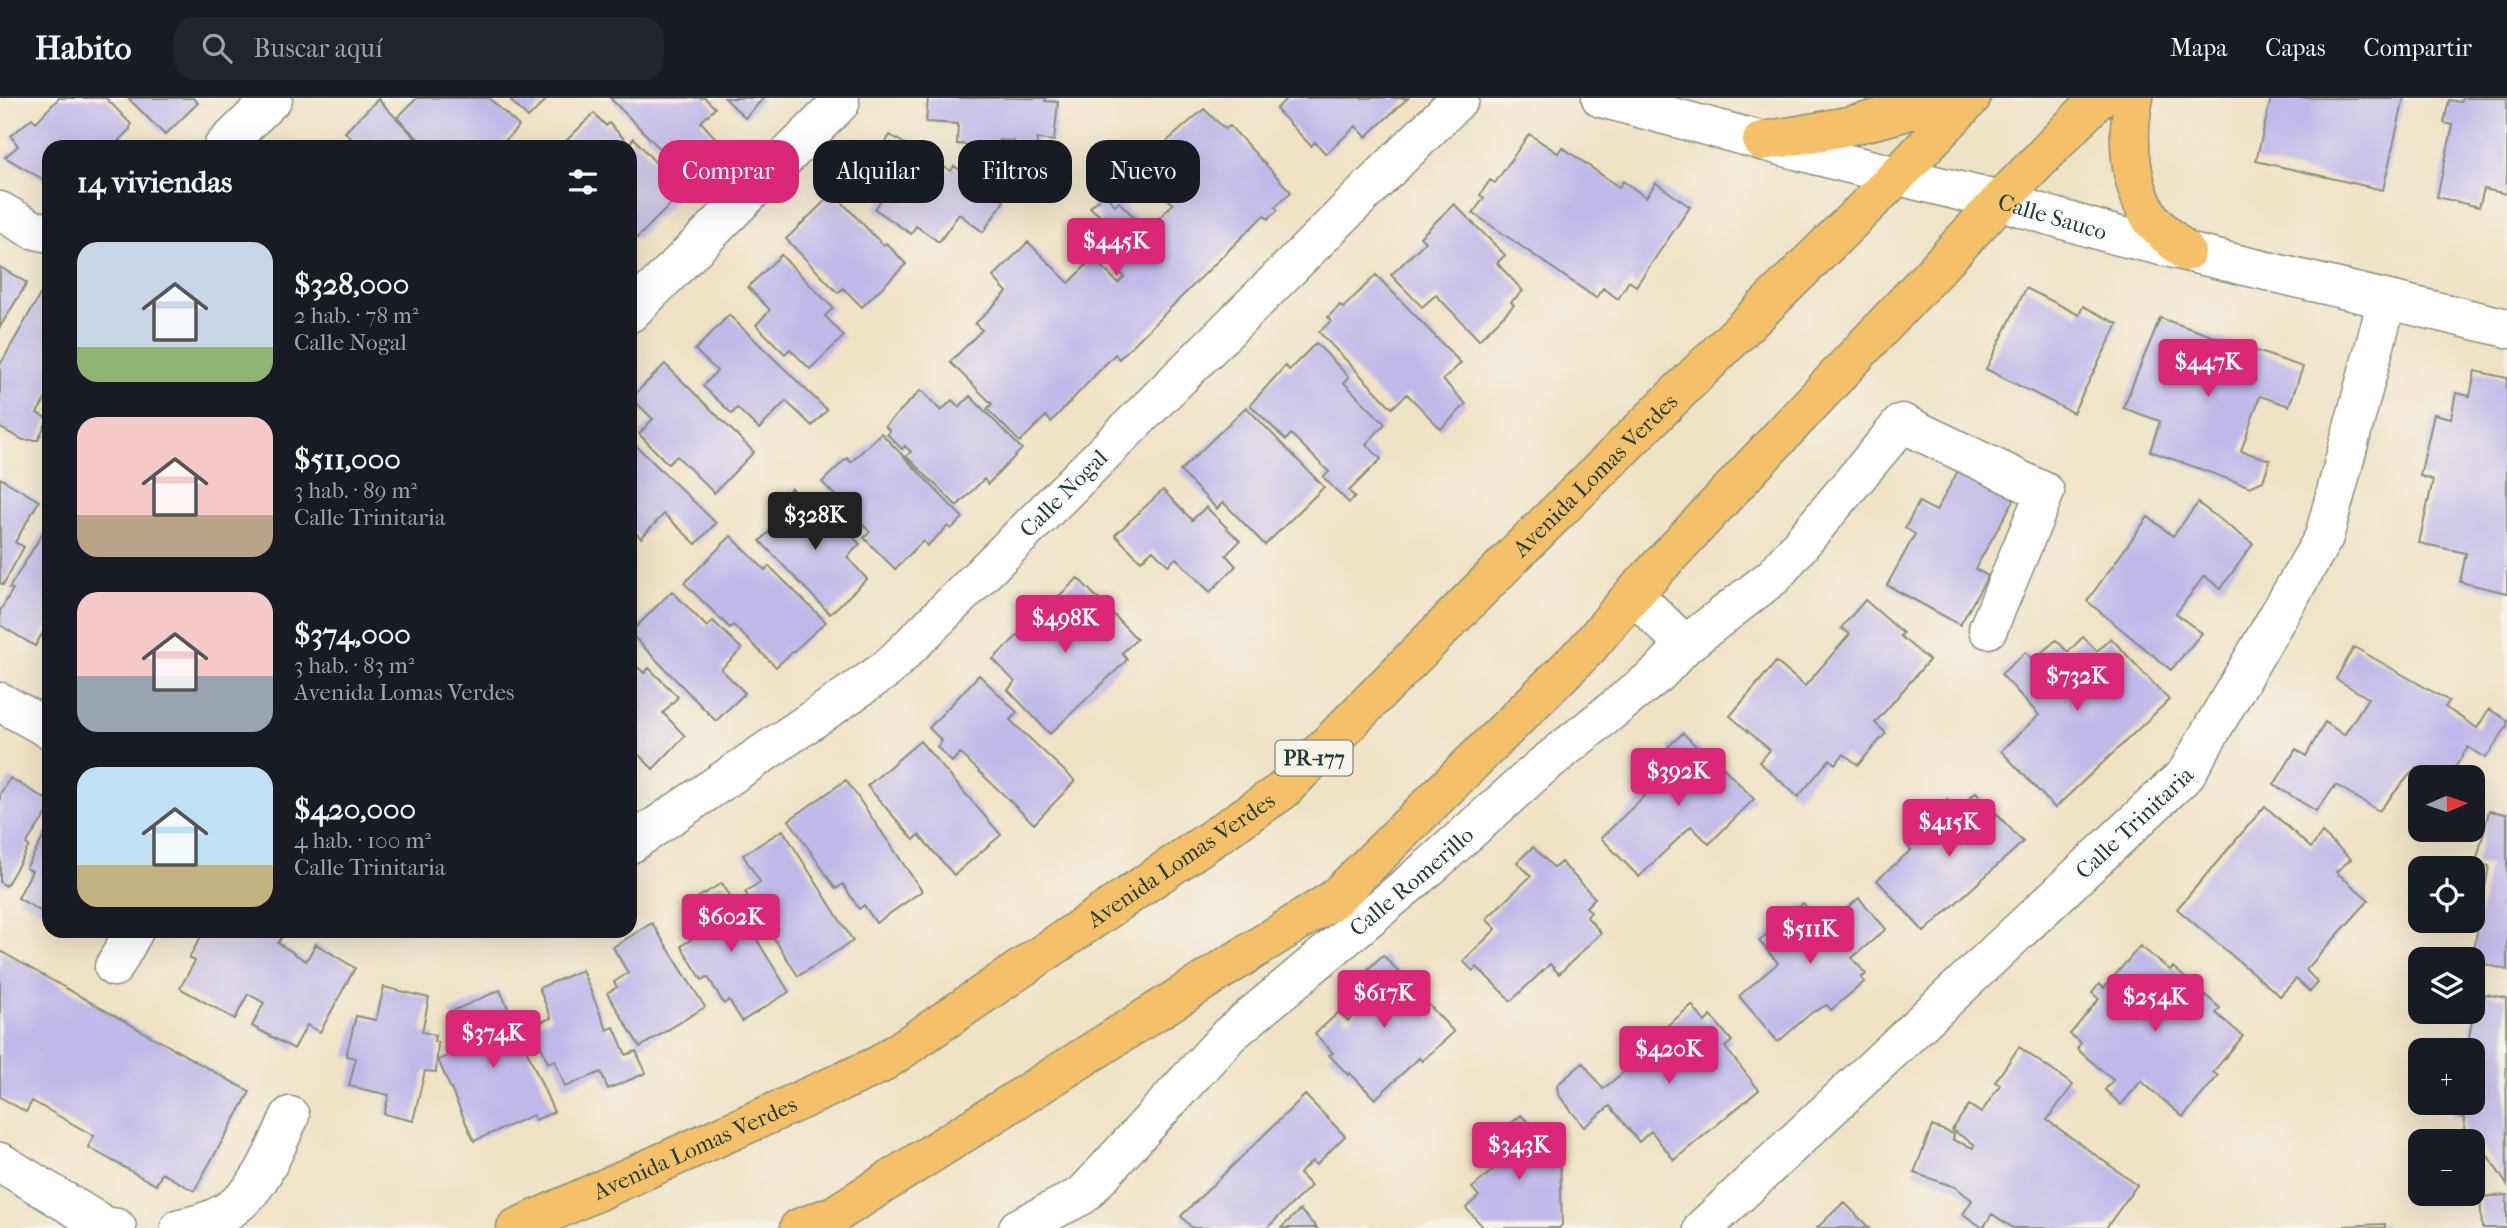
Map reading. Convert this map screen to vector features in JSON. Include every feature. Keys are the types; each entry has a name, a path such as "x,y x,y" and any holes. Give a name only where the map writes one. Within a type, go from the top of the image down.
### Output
{"main road":[{"path":"1762,141 1852,127 1947,98"},
{"name":"Avenida Lomas Verdes","path":"516,1228 879,1065 1282,791 1972,98"},
{"path":"799,1228 840,1222 1334,900 1587,649 2000,201 2099,98"},
{"path":"2134,98 2130,119 2133,173 2148,216 2186,252"}],"street":[{"path":"230,140 273,98"},
{"path":"637,306 840,103 839,98"},
{"name":"Calle Nogal","path":"637,839 887,669 1460,98"},
{"name":"Calle Sauco","path":"1601,98 2000,201 2115,235 2507,328"},
{"path":"0,211 32,229 42,231"},
{"name":"Calle Trinitaria","path":"1703,1228 2186,774 2324,537 2387,300"},
{"name":"Calle Romerillo","path":"1018,1228 1083,1195 1229,1035 1433,864 1540,768 1659,673 1685,645 1774,576 1902,423 2045,492 1987,629"},
{"path":"1634,595 1685,645"},
{"path":"0,702 42,725"},
{"path":"114,967 130,938"},
{"path":"180,1228 195,1226 225,1213 246,1199 264,1173 290,1116"},
{"path":"0,1162 105,1226 117,1228"}],"building":[{"path":"59,98 106,98 131,124 130,129 119,140 42,140 42,179 5,157 18,146 11,136 32,118 36,122"},
{"path":"128,98 193,98 198,103 165,135"},
{"path":"417,98 489,98 519,126 506,140 420,140 397,118"},
{"path":"514,98 548,98 528,118 511,101"},
{"path":"610,98 705,98 715,108 701,122 718,140 658,140 658,147"},
{"path":"725,98 764,98 745,118"},
{"path":"928,98 1046,98 1045,101 1058,102 1054,140 958,140 957,144 958,124 926,122"},
{"path":"1287,98 1408,98 1366,137 1356,126 1326,154 1315,142 1311,146 1276,109"},
{"path":"2271,98 2404,98 2383,190 2256,161"},
{"path":"2462,98 2507,98 2507,194 2484,189 2479,207 2437,197 2453,125 2444,123 2449,100 2461,102"},
{"path":"378,99 417,140 352,140 345,132"},
{"path":"1204,109 1225,129 1230,126 1291,192 1275,207 1278,210 1268,219 1264,215 1119,359 1115,354 1051,422 1046,416 1020,442 987,409 992,404 950,362 982,330 975,324 1007,292 993,277 1028,242 1069,283 1093,258 1118,283 1124,277 1083,236 1102,218 1090,207 1094,203 1120,203 1147,230 1172,203 1200,203 1200,140 1168,140"},
{"path":"594,113 606,126 609,123 625,140 567,140"},
{"path":"1529,134 1558,153 1562,147 1619,187 1623,181 1646,197 1656,183 1690,207 1636,286 1629,281 1618,299 1603,288 1596,298 1473,213 1484,198 1480,195 1490,180 1495,183"},
{"path":"637,141 658,166 658,203 672,203 637,238"},
{"path":"954,166 958,169 958,203 1003,203 983,232 959,214 939,242 916,226 911,234 875,209 879,203 944,203 944,167 951,171"},
{"path":"823,203 843,203 883,245 886,243 906,264 862,307 843,288 838,293 786,239"},
{"path":"1454,204 1505,255 1497,263 1523,291 1511,302 1514,305 1479,340 1436,295 1422,307 1391,275 1425,242 1420,237"},
{"path":"781,255 833,308 825,316 844,336 810,369 790,349 785,354 756,325 770,310 748,287"},
{"path":"0,267 27,283 0,327"},
{"path":"1376,275 1461,363 1443,380 1466,404 1441,429 1407,394 1392,408 1319,332 1331,321 1328,317 1340,305 1343,308"},
{"path":"2026,288 2079,315 2083,306 2118,324 2073,413 1986,369"},
{"path":"42,294 42,405 37,413 42,416 42,432 38,440 23,440 0,428 0,365"},
{"path":"729,315 827,410 812,426 786,401 759,429 737,408 732,414 703,386 717,371 695,350"},
{"path":"2160,318 2303,367 2289,406 2260,396 2241,451 2270,460 2263,481 2250,487 2150,451 2160,421 2123,408"},
{"path":"1316,343 1349,377 1344,383 1385,424 1366,444 1381,459 1349,491 1355,497 1349,503 1323,477 1329,472 1291,434 1286,440 1250,405 1285,366 1289,370"},
{"path":"665,364 754,452 714,493 677,456 668,464 639,434 653,419 637,404 637,392"},
{"path":"2475,371 2507,378 2507,593 2460,582 2466,553 2419,543 2433,480 2420,476 2434,414 2451,418 2456,393 2470,396"},
{"path":"921,390 941,411 952,400 959,407 970,396 1022,449 988,484 984,479 957,506 906,456 911,452 905,446 902,449 887,434 890,431 885,426"},
{"path":"1246,407 1324,487 1265,545 1223,502 1217,509 1180,471"},
{"path":"881,433 963,518 951,529 948,526 927,546 923,541 895,569 864,538 870,532 822,482 847,458 851,462"},
{"path":"637,447 716,523 696,544 664,514 641,538 637,534"},
{"path":"1964,460 2019,491 1975,569 1988,576 1960,625 1887,585 1915,534 1905,528 1919,502 1936,511"},
{"path":"0,478 39,501 15,542 24,547 3,585 0,583"},
{"path":"791,488 824,517 829,512 860,544 847,557 867,579 830,614 760,541 789,512 778,501"},
{"path":"1163,490 1192,520 1206,507 1240,541 1226,555 1236,566 1210,592 1176,558 1168,565 1153,550 1141,561 1115,535"},
{"path":"2198,503 2253,544 2221,588 2204,576 2176,614 2202,633 2171,670 2087,601 2148,517 2173,536"},
{"path":"42,534 42,634 35,646 0,625 0,611 13,589 9,588"},
{"path":"731,536 765,570 769,566 826,622 776,667 733,625 730,628 684,583"},
{"path":"1078,578 1137,639 1122,653 1127,660 1050,734 1008,690 1015,682 993,659"},
{"path":"672,591 707,627 713,621 742,649 721,669 745,693 716,721 637,640 637,626"},
{"path":"1865,600 1903,633 1900,636 1929,660 1875,723 1886,733 1858,765 1844,754 1835,764 1830,759 1798,797 1759,762 1770,750 1730,716 1776,662 1805,686 1850,634 1841,628"},
{"path":"2083,637 2097,651 2111,638 2169,700 2055,808 2001,751 2039,715 2001,674 2026,652 2033,660 2056,640 2068,652"},
{"path":"2354,647 2449,701 2445,707 2477,728 2489,709 2507,720 2507,726 2486,758 2468,747 2457,765 2408,765 2408,777 2379,811 2336,785 2316,811 2274,785 2296,749 2306,756 2325,722 2344,735 2368,698 2336,679"},
{"path":"637,666 644,673 649,668 678,697 663,713 685,736 653,769 637,753"},
{"path":"979,675 1017,712 1010,720 1075,781 1034,824 960,753 952,762 937,747 942,741 929,728"},
{"path":"1683,733 1707,757 1710,754 1754,799 1709,844 1691,826 1639,877 1601,838 1680,761 1667,748"},
{"path":"920,741 1001,835 954,875 919,835 914,840 867,786"},
{"path":"10,778 42,797 42,820 26,844 29,846 6,886 0,882 0,794"},
{"path":"846,780 922,891 876,923 864,905 859,909 843,884 836,889 789,820"},
{"path":"1976,792 2023,842 1924,932 1877,880 1911,850 1906,844 1928,824 1924,820 1947,799 1957,810"},
{"path":"2265,806 2311,848 2322,833 2351,859 2336,872 2369,900 2306,970 2318,983 2310,992 2296,979 2280,996 2177,909"},
{"path":"2489,811 2507,814 2507,970 2485,964 2485,947 2474,947 2477,933 2485,933 2485,888 2489,866 2485,865 2485,856 2478,856 2481,842 2485,842"},
{"path":"783,830 853,941 798,976 745,892 760,882 743,855"},
{"path":"42,840 42,912 18,898 32,871 26,868"},
{"path":"1533,847 1554,868 1561,862 1595,898 1586,907 1591,912 1587,917 1601,933 1559,974 1550,964 1511,1001 1477,967 1473,971 1463,961 1496,929 1486,919 1531,876 1517,862"},
{"path":"722,883 789,992 742,1021 729,1000 724,1004 708,977 702,980 681,946 698,935 682,907"},
{"path":"1859,898 1886,929 1852,958 1866,974 1861,978 1864,982 1831,1010 1827,1005 1811,1013 1778,1042 1739,996 1778,963 1759,941 1803,903 1828,931 1834,926 1831,922"},
{"path":"652,923 705,1007 640,1047 607,993 617,987 614,982 628,973 613,947 628,938 637,938 637,932"},
{"path":"200,938 281,938 278,943 306,961 316,944 355,968 320,1032 307,1025 294,1049 252,1026 264,1003 248,994 235,1019 180,988 195,961 189,958"},
{"path":"2140,946 2170,970 2173,967 2220,1008 2216,1013 2243,1036 2213,1072 2218,1076 2183,1117 2141,1081 2121,1105 2105,1090 2113,1080 2077,1049 2081,1043 2070,1034 2099,999 2092,993 2099,984 2104,988"},
{"path":"0,951 250,1092 194,1191 162,1173 156,1185 88,1147 94,1136 32,1101 26,1112 0,1097"},
{"path":"1383,955 1454,1032 1422,1061 1419,1058 1375,1099 1329,1055 1333,1053 1315,1034 1339,1012 1348,1021 1368,1002 1352,984"},
{"path":"582,970 607,1030 614,1027 626,1055 636,1051 646,1073 608,1089 601,1072 565,1087 555,1060 548,1063 532,1026 551,1018 539,988"},
{"path":"384,987 429,998 422,1032 435,1035 434,1042 438,1042 436,1072 425,1071 413,1121 384,1114 389,1095 349,1086 356,1058 346,1056 356,1016 376,1020"},
{"path":"500,990 554,1112 535,1120 533,1115 474,1141 438,1060 458,1052 455,1045 463,1040 450,1012"},
{"path":"2485,994 2506,998 2507,1185 2485,1152 2485,1129 2464,1129 2465,1118 2452,1116 2485,1115 2485,1038 2469,1038 2471,1024 2485,1024"},
{"path":"1692,1005 1705,1022 1711,1016 1732,1041 1725,1047 1759,1090 1674,1160 1651,1131 1639,1142 1610,1106 1584,1127 1558,1094 1557,1085 1583,1063 1603,1089 1648,1052 1643,1046"},
{"path":"2019,1047 2073,1085 2047,1120 2137,1185 2106,1228 2013,1228 1992,1214 1983,1228 1963,1214 1972,1200 1955,1187 1914,1173 1932,1126 1954,1134 1953,1140 1973,1148 1974,1144 1952,1130 1969,1105 1981,1113 2000,1085 1995,1082"},
{"path":"1305,1095 1345,1136 1316,1165 1312,1161 1299,1174 1311,1186 1267,1228 1192,1228 1181,1216"},
{"path":"1521,1115 1560,1158 1562,1225 1559,1228 1484,1228 1466,1208 1479,1196 1472,1188 1494,1169 1479,1152"},
{"path":"2507,1195 2507,1228 2482,1228 2481,1206 2485,1206 2485,1197"},
{"path":"1844,1202 1869,1228 1817,1228"},
{"path":"1300,1210 1317,1228 1281,1228"},
{"path":"2385,1224 2385,1228 2345,1228 2345,1226"}]}
